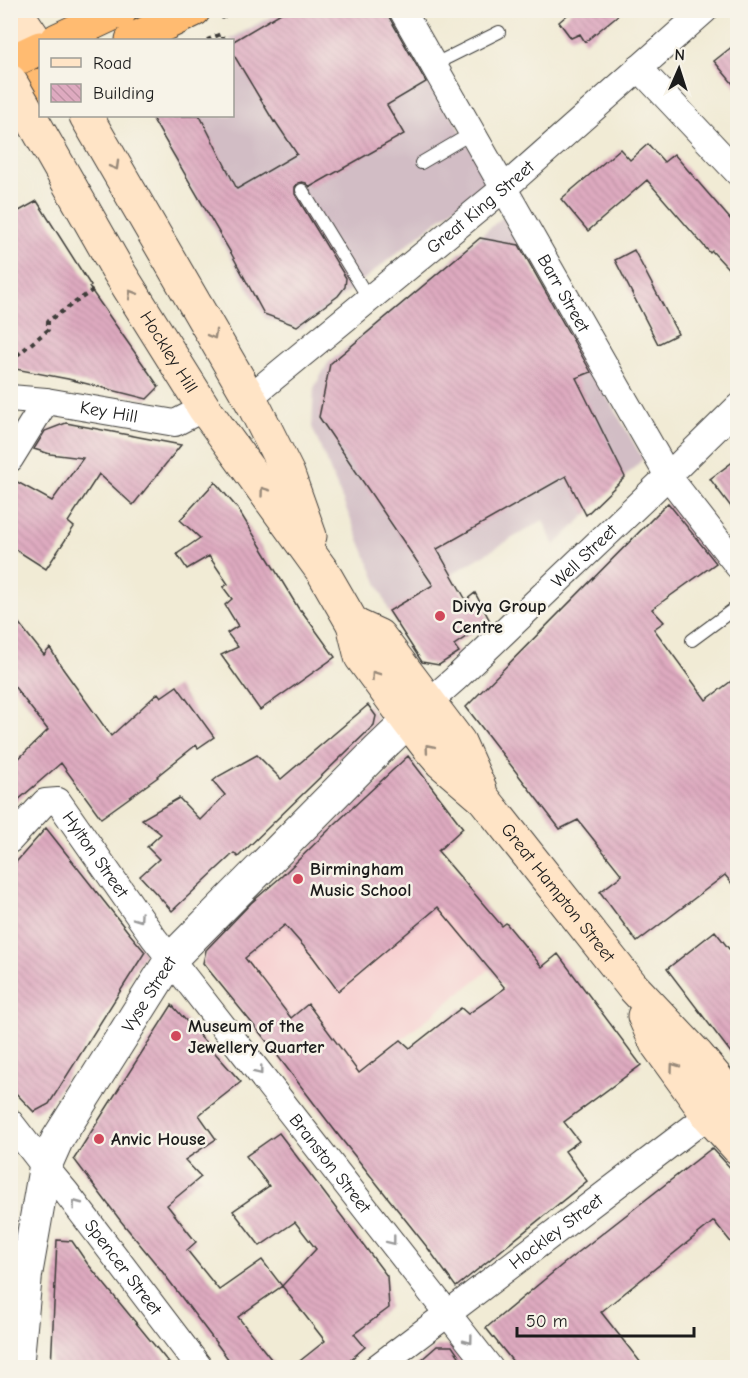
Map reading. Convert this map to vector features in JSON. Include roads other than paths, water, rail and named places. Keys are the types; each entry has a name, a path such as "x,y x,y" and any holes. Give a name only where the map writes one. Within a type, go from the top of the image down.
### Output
{"highway":[{"path":"10,62 39,30 121,10"},
{"path":"134,39 194,10"},
{"path":"18,107 39,86"}],"main road":[{"name":"Hockley Hill","path":"10,81 18,107 204,408 323,572 353,624 361,657 418,712"},
{"name":"Hockley Hill","path":"87,117 249,398 288,474 323,572"},
{"name":"Great Hampton Street","path":"418,712 459,742 484,799 632,986 697,1055 729,1103 738,1148"}],"street":[{"name":"Barr Street","path":"402,10 668,476 738,566"},
{"name":"Great King Street","path":"249,398 504,189 705,10"},
{"path":"639,68 738,173"},
{"name":"Key Hill","path":"10,398 46,401 175,423 204,408"},
{"path":"10,459 46,401"},
{"name":"Well Street","path":"418,712 738,408"},
{"name":"Vyse Street","path":"17,1368 26,1275 45,1167 57,1140 171,958 418,712"},
{"name":"Hylton Street","path":"10,840 45,802 58,801 154,938 171,958"},
{"name":"Branston Street","path":"171,958 490,1368"},
{"name":"Hockley Street","path":"376,1368 729,1103"},
{"path":"10,1122 45,1167"},
{"name":"Spencer Street","path":"45,1167 200,1368"}],"lane":[{"path":"433,65 499,32"},
{"path":"420,163 472,133"},
{"path":"302,190 369,299"},
{"path":"692,640 738,606"}],"place":[{"name":"Divya Group Centre","path":"440,616"},
{"name":"Birmingham Music School","path":"298,879"},
{"name":"Museum of the Jewellery Quarter","path":"176,1036"},
{"name":"Anvic House","path":"99,1139"}]}
